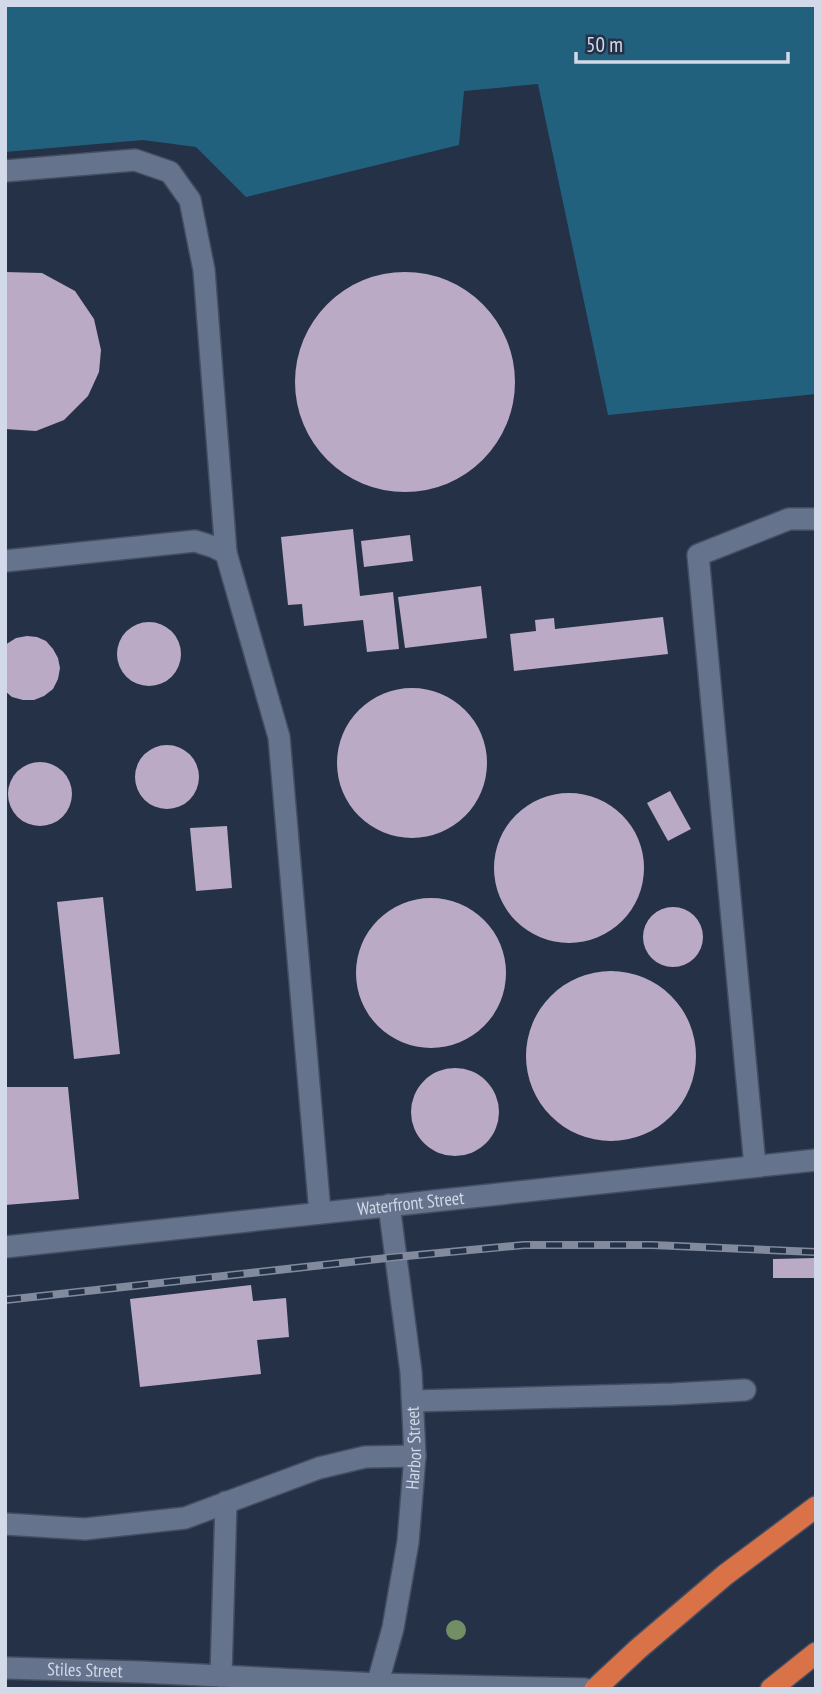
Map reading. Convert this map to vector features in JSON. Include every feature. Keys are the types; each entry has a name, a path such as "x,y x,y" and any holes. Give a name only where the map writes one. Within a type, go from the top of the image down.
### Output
{"highway":[{"path":"595,1689 725,1575 816,1507"},
{"path":"771,1689 816,1653"},
{"path":"781,1689 797,1668"}],"street":[{"path":"5,172 135,160 170,172 190,200 204,270 226,552 279,737 320,1213"},
{"path":"755,1166 698,555 789,519 816,519"},
{"path":"5,561 195,541 226,552"},
{"name":"Waterfront Street","path":"5,1247 816,1160"},
{"name":"Harbor Street","path":"377,1686 393,1628 408,1542 415,1456 413,1401 389,1205"},
{"path":"413,1401 745,1390"},
{"path":"5,1524 85,1529 185,1518 319,1468 365,1457 415,1456"},
{"path":"221,1676 226,1502"},
{"name":"Stiles Street","path":"5,1668 48,1679 139,1680 221,1676 377,1686 585,1689"}],"water":[{"path":"5,5 816,5 816,394 608,415 538,84 464,91 459,145 246,197 196,147 143,140 5,152"}],"building":[{"path":"5,272 42,273 75,291 94,319 101,350 99,372 88,396 64,420 36,431 5,429"},
{"path":"416,272 447,280 466,290 483,304 497,321 507,340 513,360 513,404 507,424 497,443 483,460 466,474 437,488 394,492 373,488 353,479 335,467 320,452 299,414 295,371 299,350 308,330 320,312 335,297 373,276"},
{"path":"353,529 360,596 393,592 399,649 367,652 363,620 304,626 302,604 288,605 281,537"},
{"path":"410,535 413,561 364,567 361,541"},
{"path":"481,586 487,638 405,648 398,597"},
{"path":"663,617 668,654 514,671 510,634 536,631 535,620 554,618 555,629"},
{"path":"143,622 155,622 172,631 179,642 179,666 172,677 155,686 143,686 131,681 122,672 117,660 117,648 122,636 131,627"},
{"path":"27,636 46,641 58,658 60,668 53,689 34,700 12,697 5,691 5,645 16,638"},
{"path":"412,688 441,694 465,710 481,734 487,763 481,792 465,816 441,832 412,838 383,832 359,816 343,792 337,763 343,734 359,710 383,694"},
{"path":"161,745 173,745 190,754 197,765 197,789 190,800 173,809 161,809 149,804 140,795 135,783 135,771 140,759 149,750"},
{"path":"34,762 46,762 63,771 70,782 70,806 63,817 46,826 34,826 22,821 13,812 8,800 8,788 13,776 22,767"},
{"path":"670,791 691,829 668,841 647,803"},
{"path":"569,793 598,799 622,815 638,839 644,868 638,897 622,921 598,937 569,943 540,937 516,921 500,897 494,868 500,839 516,815 540,799"},
{"path":"227,826 232,888 196,891 190,828"},
{"path":"103,897 120,1054 74,1059 57,902"},
{"path":"431,898 460,904 484,920 500,944 506,973 500,1002 484,1026 460,1042 431,1048 402,1042 378,1026 362,1002 356,973 362,944 378,920 402,904"},
{"path":"673,907 694,916 703,937 694,958 673,967 652,958 643,937 652,916"},
{"path":"611,971 644,977 671,996 690,1023 696,1056 690,1089 671,1116 644,1135 611,1141 578,1135 551,1116 532,1089 526,1056 532,1023 551,996 578,977"},
{"path":"455,1068 480,1075 492,1087 499,1112 492,1137 480,1149 455,1156 430,1149 418,1137 411,1112 418,1087 430,1075"},
{"path":"5,1087 68,1087 79,1199 5,1205"},
{"path":"816,1258 816,1278 773,1278 773,1259"},
{"path":"251,1285 253,1301 286,1298 289,1337 257,1340 261,1374 140,1387 130,1299"}],"railway":[{"path":"5,1300 524,1245 652,1245 816,1252"}]}
